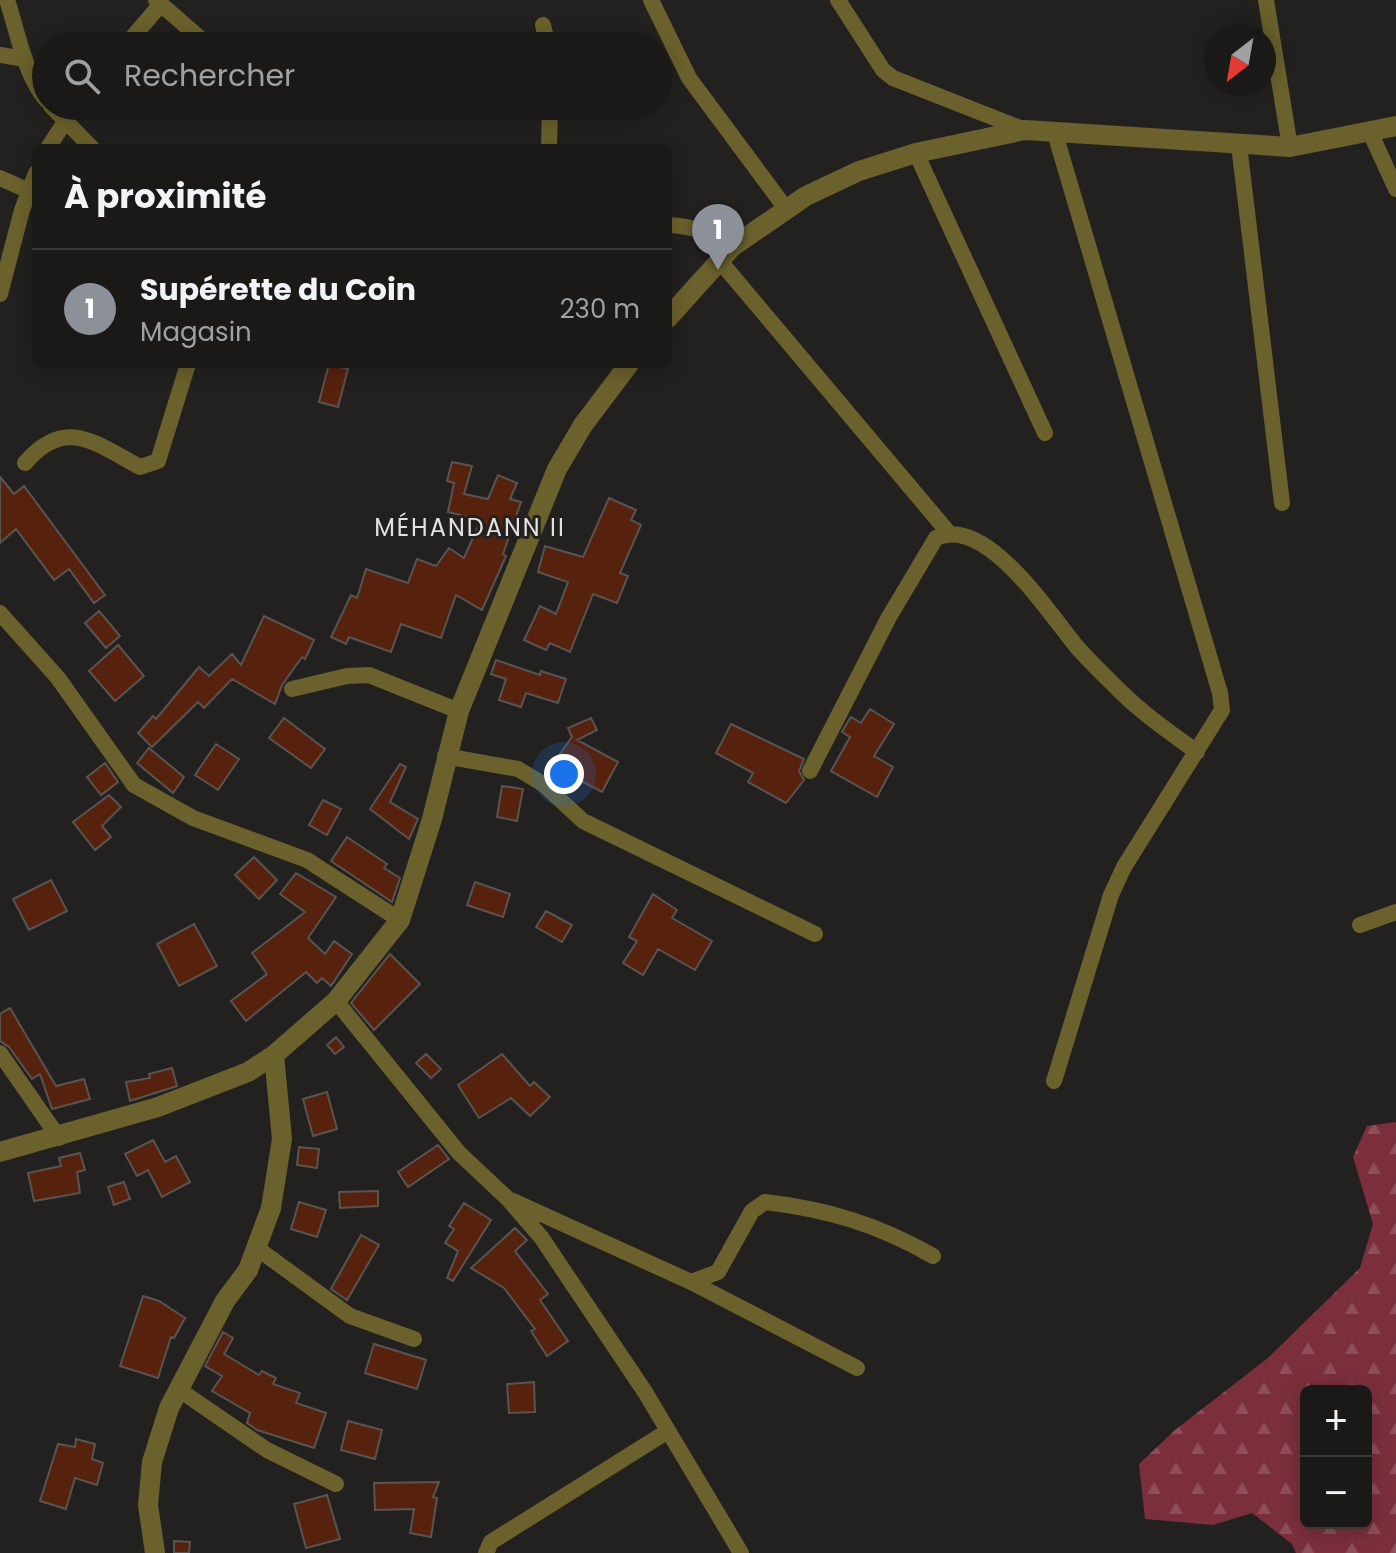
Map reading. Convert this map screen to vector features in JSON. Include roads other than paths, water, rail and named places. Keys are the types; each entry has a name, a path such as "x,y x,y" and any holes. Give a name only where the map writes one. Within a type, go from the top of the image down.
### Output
{"street":[{"path":"7,0 32,76"},
{"path":"651,0 667,32"},
{"path":"838,0 883,70 893,78 1025,130"},
{"path":"1266,0 1290,147"},
{"path":"136,32 158,2 193,32"},
{"path":"543,25 545,32"},
{"path":"672,43 689,78 787,210"},
{"path":"0,55 25,59"},
{"path":"549,144 550,120"},
{"path":"50,144 63,121 88,144"},
{"path":"672,314 726,254 787,210 859,171 916,153 1025,130 1290,147 1396,126"},
{"path":"1054,130 1220,693 1222,710 1124,867 1111,895 1054,1081"},
{"path":"1370,132 1396,189"},
{"path":"1239,145 1282,503"},
{"path":"916,153 1045,433"},
{"path":"0,178 32,192"},
{"path":"0,294 32,195"},
{"path":"672,225 713,234 948,532"},
{"path":"25,463 42,444 65,436 90,441 140,467 158,461 187,368"},
{"path":"0,1152 59,1138 158,1107 248,1072 274,1055 336,1001 400,920 432,819 445,756 459,711 557,469 583,425 626,368"},
{"path":"810,771 889,617 936,538 948,532 960,533 1009,565 1078,648 1123,695 1197,752"},
{"path":"0,613 58,678 134,785 193,818 307,860 400,920"},
{"path":"292,689 347,676 369,675 459,711"},
{"path":"445,756 518,769 543,784 583,821 815,934"},
{"path":"1360,925 1396,912"},
{"path":"336,1001 459,1153 508,1199 541,1237 587,1301 741,1553"},
{"path":"0,1053 59,1138"},
{"path":"155,1553 148,1505 152,1462 178,1389 218,1311 248,1270 271,1208 282,1139 274,1055"},
{"path":"508,1199 691,1282 857,1368"},
{"path":"691,1282 718,1272 752,1211 765,1202 812,1207 856,1220 891,1232 933,1256"},
{"path":"258,1249 350,1316 414,1339"},
{"path":"178,1389 267,1450 336,1484"},
{"path":"486,1553 491,1542 668,1431"}],"place":[{"name":"Supérette du Coin","path":"718,270"}],"district":[{"name":"MÉHANDANN II","path":"470,528"}]}
